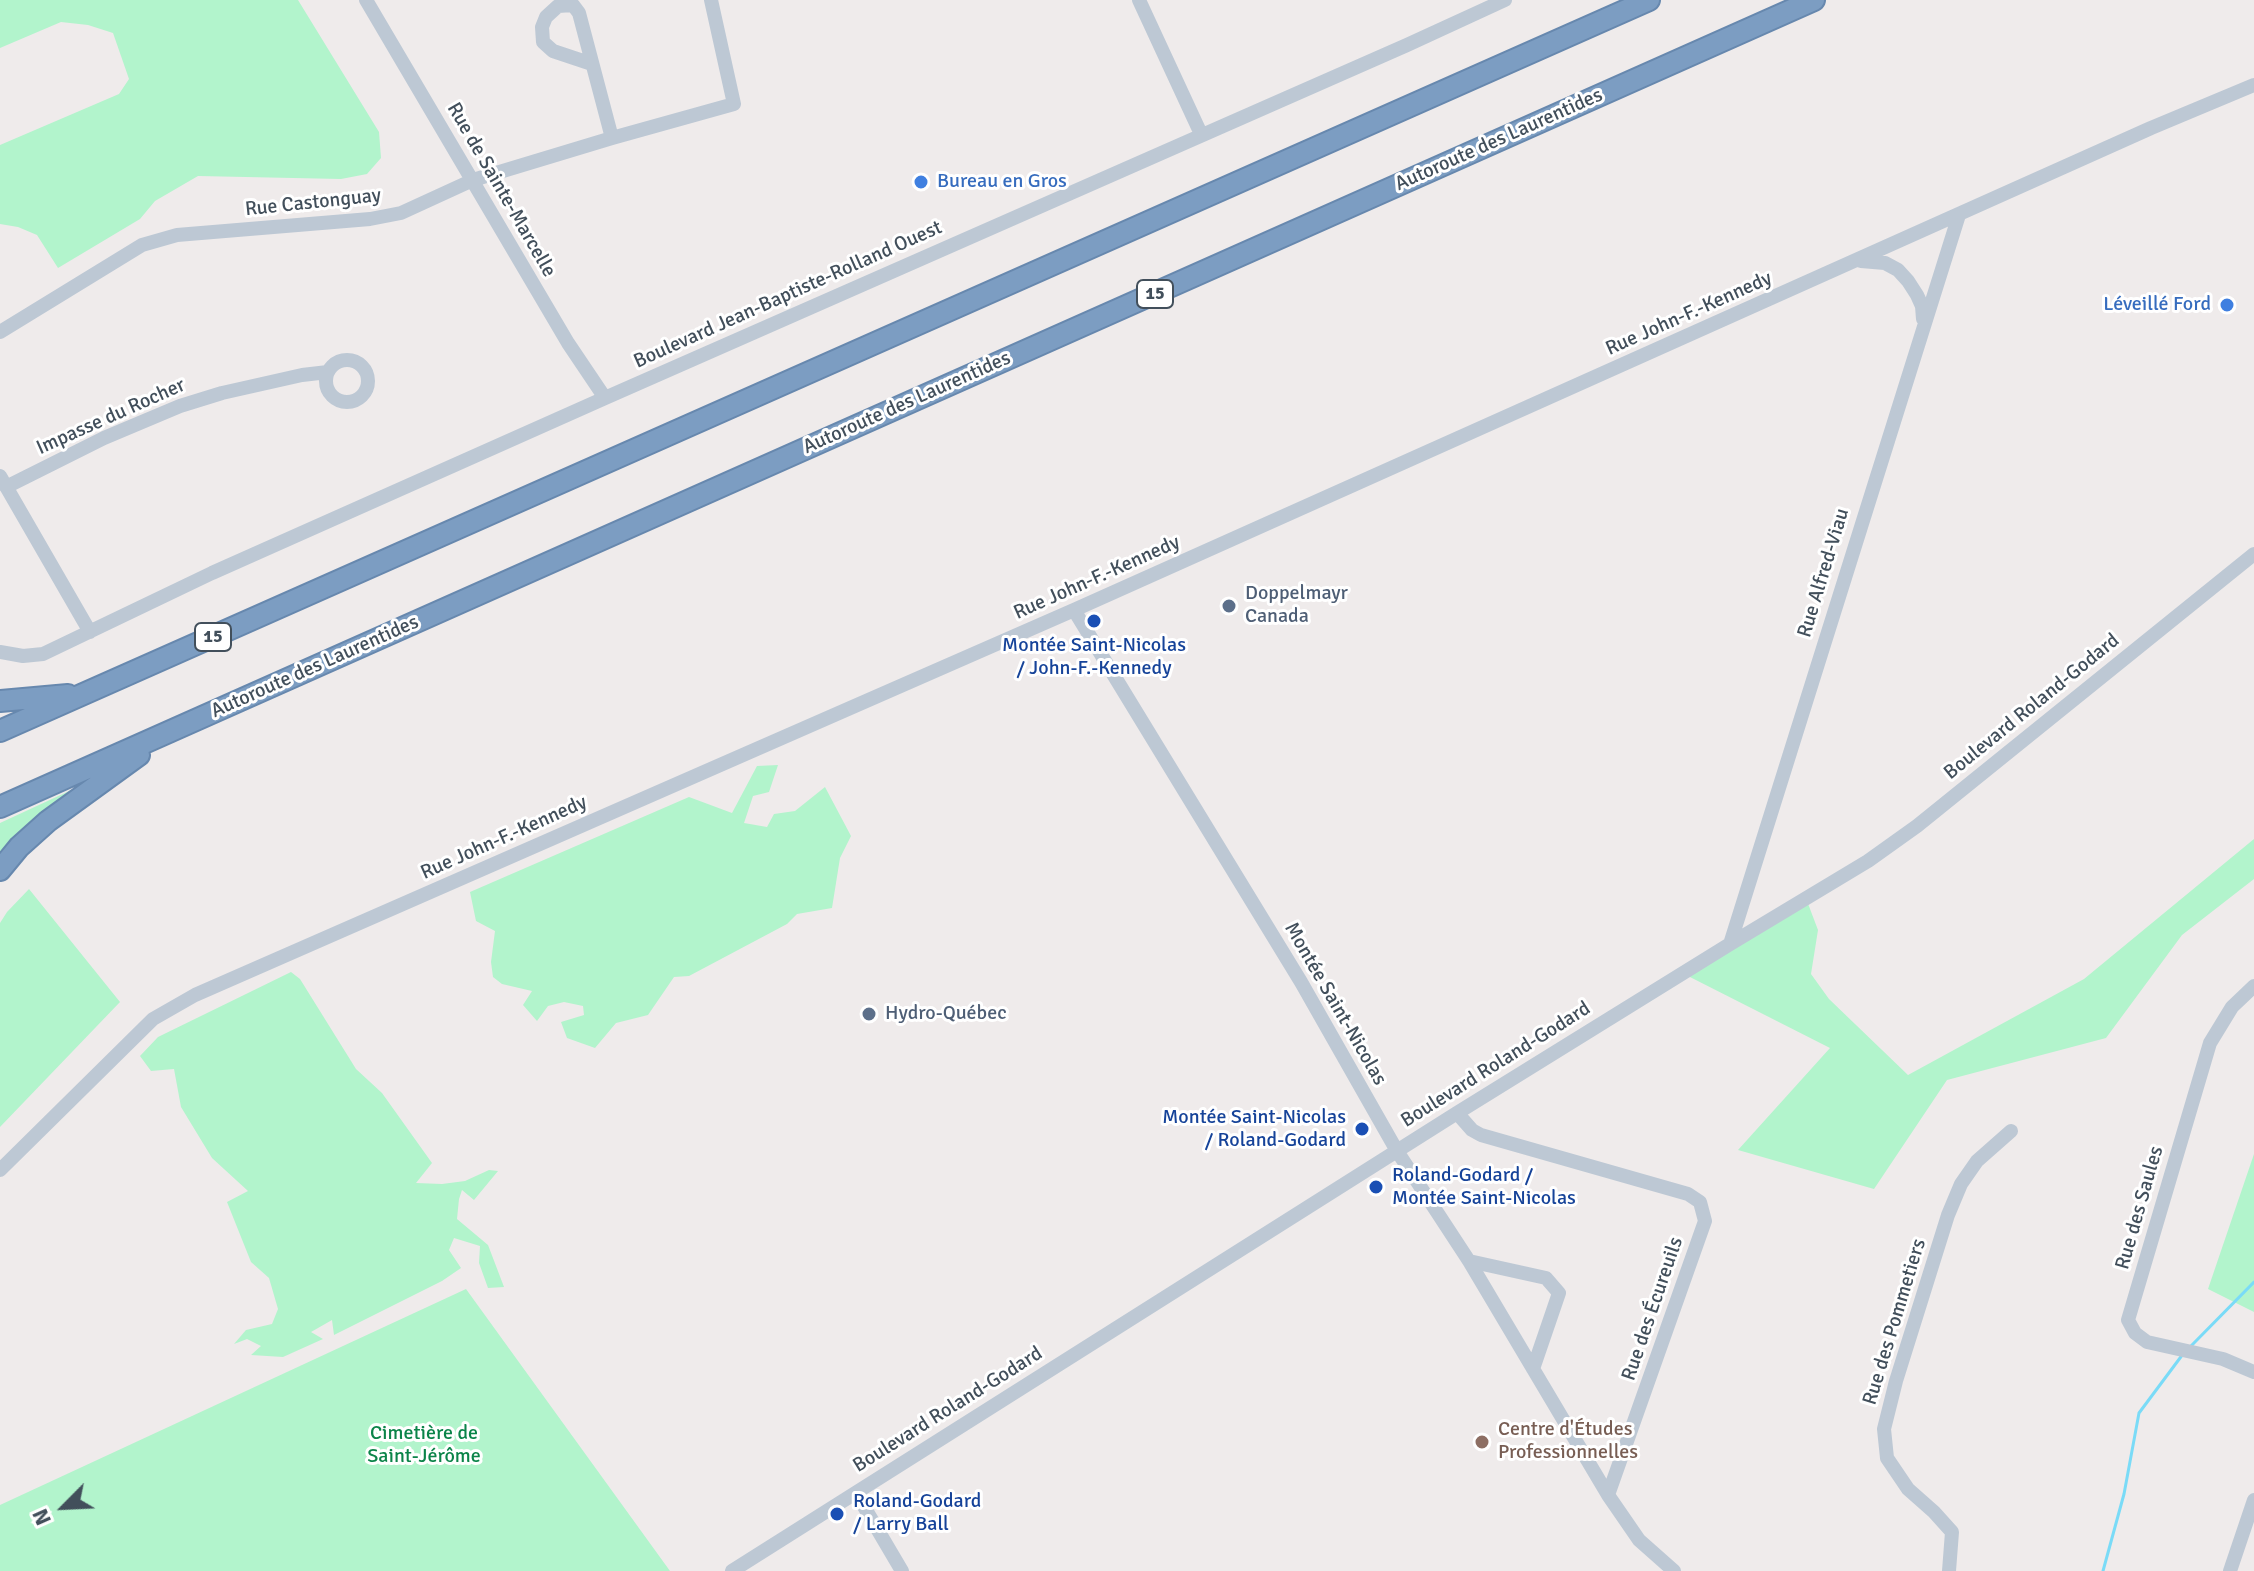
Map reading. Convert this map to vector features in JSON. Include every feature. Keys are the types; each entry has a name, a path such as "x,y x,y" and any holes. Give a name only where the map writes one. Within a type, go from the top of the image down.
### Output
{"highway":[{"name":"15","path":"0,731 1649,0"},
{"name":"Autoroute des Laurentides","path":"0,807 1814,0"},
{"path":"0,701 88,693"},
{"path":"0,870 28,838 58,813 175,729"}],"street":[{"name":"Rue de Sainte-Marcelle","path":"366,0 568,343 605,398"},
{"name":"Rue Castonguay","path":"0,332 142,245 177,235 370,219 401,213 473,180 734,104 711,0"},
{"path":"1139,0 1201,134"},
{"name":"Boulevard Jean-Baptiste-Rolland Ouest","path":"0,652 23,656 43,654 212,573 1505,0"},
{"path":"592,64 612,138"},
{"name":"Rue John-F.-Kennedy","path":"0,1170 153,1019 195,995 1074,610 2151,128 2254,85"},
{"name":"Rue Alfred-Viau","path":"1730,944 1959,215"},
{"path":"1856,261 1885,263 1898,270 1917,295 1922,306 1923,323"},
{"name":"Impasse du Rocher","path":"3,482 180,406 222,393 328,372"},
{"path":"3,482 90,632"},
{"name":"Boulevard Roland-Godard","path":"732,1571 1457,1113 1868,861 1917,826 2254,554"},
{"name":"Montée Saint-Nicolas","path":"1074,610 1301,982 1397,1151 1469,1261 1608,1495 1639,1540 1674,1571"},
{"name":"Rue des Saules","path":"2254,986 2232,1007 2210,1043 2128,1320 2135,1333 2147,1342 2223,1359 2254,1372"},
{"name":"Rue des Écureuils","path":"1457,1113 1481,1135 1688,1194 1700,1202 1705,1221 1608,1495"},
{"name":"Rue des Pommetiers","path":"1949,1571 1952,1532 1908,1489 1887,1458 1884,1429 1948,1215 1961,1184 1977,1161 2011,1131"},
{"path":"1469,1261 1546,1278 1559,1293 1533,1369"},
{"path":"856,1493 902,1571"},
{"path":"2230,1571 2250,1525 2254,1500"}],"green space":[{"path":"0,0 298,0 379,132 381,158 367,174 341,179 198,176 155,201 140,219 58,268 37,235 0,224 0,145 119,94 129,79 113,33 88,25 61,22 0,48"},
{"path":"778,765 769,792 753,796 744,823 767,827 774,814 795,811 825,787 851,836 840,858 832,908 797,914 787,924 689,976 674,977 648,1015 616,1023 595,1048 567,1038 561,1022 584,1015 583,1006 564,1002 548,1006 537,1021 523,1005 532,991 502,984 493,977 491,962 495,931 476,921 470,892 689,797 732,813 757,766"},
{"path":"93,780 0,858 0,823"},
{"path":"2254,839 2254,879 2182,935 2106,1038 1947,1080 1874,1189 1738,1150 1830,1048 1686,975 1807,901 1818,930 1811,974 1829,999 1908,1075 2084,979"},
{"path":"29,889 120,1002 0,1127 0,923"},
{"path":"291,972 300,979 356,1069 382,1093 432,1163 416,1183 465,1181 489,1170 498,1171 474,1200 462,1190 457,1219 488,1245 504,1287 488,1288 479,1263 480,1246 454,1238 449,1250 461,1268 442,1281 334,1335 332,1320 311,1332 323,1339 283,1357 251,1355 261,1346 247,1339 234,1344 246,1330 272,1324 278,1309 269,1278 251,1262 227,1202 248,1191 212,1158 181,1107 174,1069 151,1071 140,1056 158,1037"},
{"path":"2254,1154 2254,1312 2208,1289"},
{"name":"Cimetière de Saint-Jérôme","path":"466,1289 670,1571 0,1571 0,1505"}],"waterway":[{"path":"2191,1346 2254,1282"},
{"path":"2103,1571 2124,1494 2139,1413 2183,1354"}],"place":[{"name":"Bureau en Gros","path":"921,182"},
{"name":"Léveillé Ford","path":"2227,305"},
{"name":"Doppelmayr Canada","path":"1229,606"},
{"name":"Montée Saint-Nicolas / John-F.-Kennedy","path":"1094,621"},
{"name":"Hydro-Québec","path":"869,1014"},
{"name":"Montée Saint-Nicolas / Roland-Godard","path":"1362,1129"},
{"name":"Roland-Godard / Montée Saint-Nicolas","path":"1376,1187"},
{"name":"Centre d'Études Professionnelles","path":"1482,1442"},
{"name":"Roland-Godard / Larry Ball","path":"837,1514"}]}
